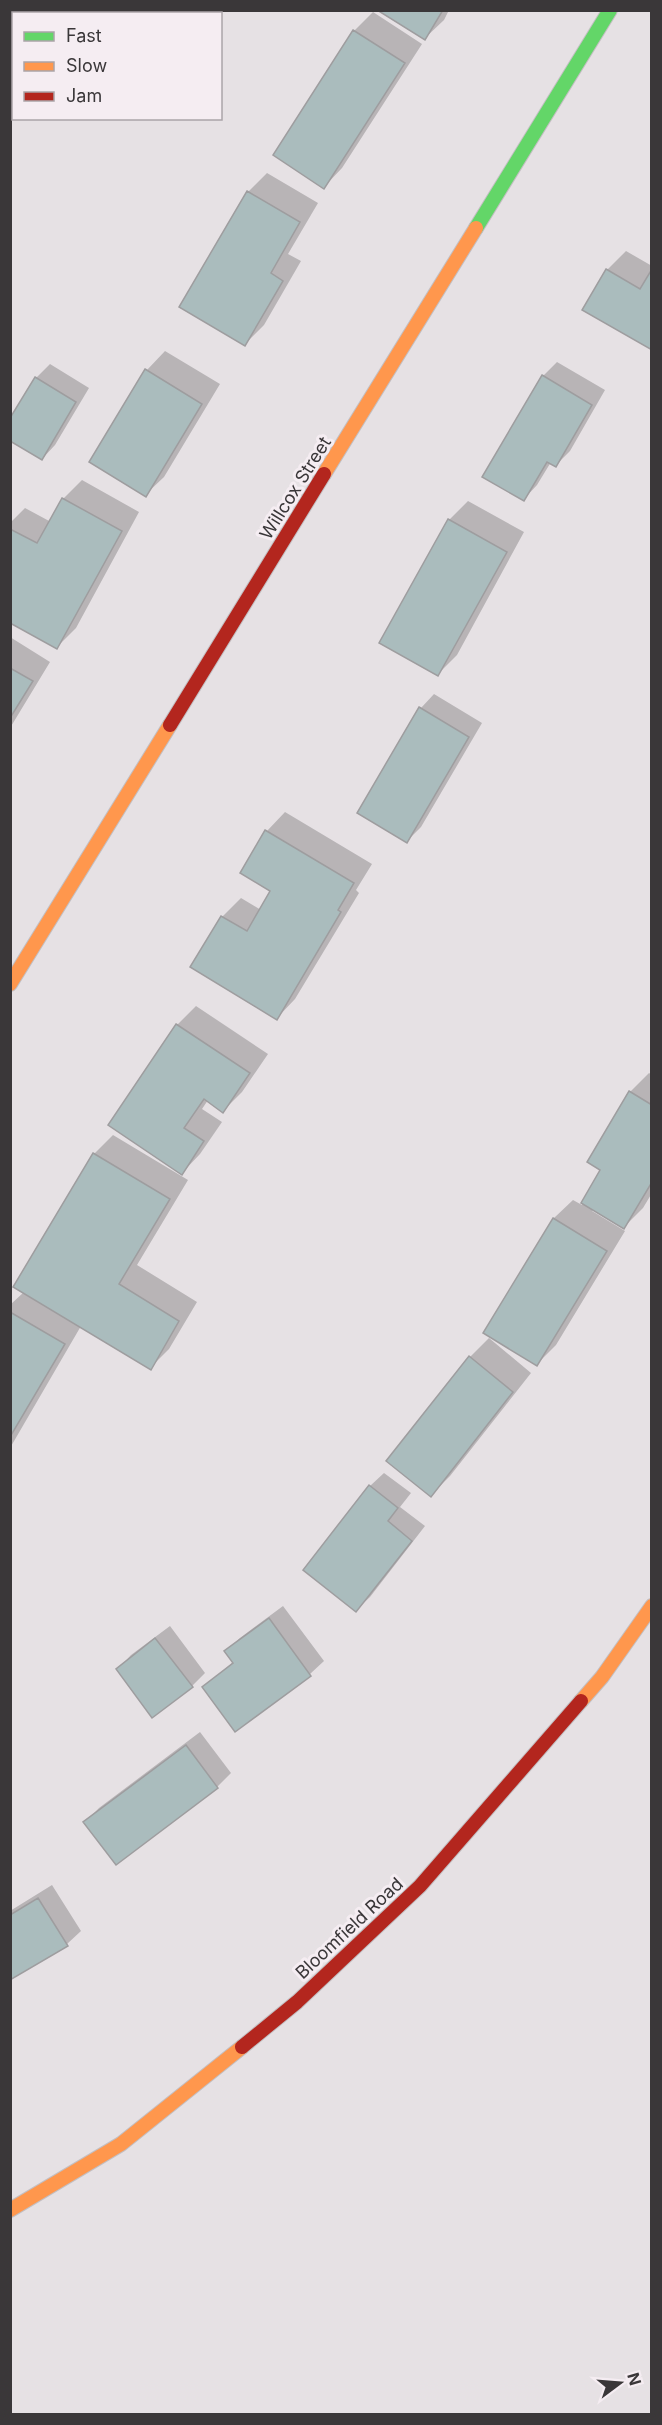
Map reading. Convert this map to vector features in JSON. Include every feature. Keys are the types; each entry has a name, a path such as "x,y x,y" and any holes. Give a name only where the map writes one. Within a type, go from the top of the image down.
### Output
{"street":[{"name":"Willcox Street","path":"10,984 610,10"},
{"name":"Bloomfield Road","path":"10,2210 121,2145 306,1994 420,1886 602,1677 651,1606"}],"building":[{"path":"377,10 443,10 425,40"},
{"path":"353,30 405,63 324,189 273,155"},
{"path":"247,191 300,222 271,273 283,281 245,346 179,307"},
{"path":"606,269 640,289 652,269 652,350 582,310"},
{"path":"145,369 202,404 146,497 89,462"},
{"path":"542,375 592,405 556,467 547,462 524,501 482,477"},
{"path":"35,377 76,402 42,460 10,441 10,418"},
{"path":"62,498 122,531 57,649 10,623 10,529 37,543"},
{"path":"448,519 507,552 438,676 379,643"},
{"path":"10,668 33,681 10,718"},
{"path":"419,707 469,737 407,843 357,813"},
{"path":"265,830 354,883 338,910 341,912 277,1020 190,967 221,916 247,931 270,891 240,873"},
{"path":"176,1024 250,1073 223,1113 204,1099 184,1128 204,1141 182,1175 108,1125"},
{"path":"629,1091 652,1105 652,1182 624,1229 581,1203 600,1170 587,1162"},
{"path":"93,1153 170,1199 119,1284 179,1321 151,1370 13,1287"},
{"path":"553,1218 607,1251 537,1366 483,1333"},
{"path":"10,1312 65,1344 10,1437"},
{"path":"469,1356 513,1392 431,1497 386,1461"},
{"path":"369,1485 398,1508 388,1521 412,1541 356,1612 303,1570"},
{"path":"269,1618 311,1676 235,1732 202,1687 233,1663 224,1651"},
{"path":"155,1638 193,1687 152,1718 116,1669"},
{"path":"186,1745 218,1788 116,1865 83,1822"},
{"path":"38,1898 68,1946 10,1980 10,1915"}],"traffic: fast":[{"path":"476,228 610,10"}],"traffic: slow":[{"path":"324,474 476,228"},
{"path":"10,984 170,725"},
{"path":"581,1701 602,1677 652,1606"},
{"path":"10,2210 121,2144 242,2047"}],"traffic: jam":[{"path":"170,725 324,474"},
{"path":"242,2047 297,2002 420,1886 581,1701"}]}
